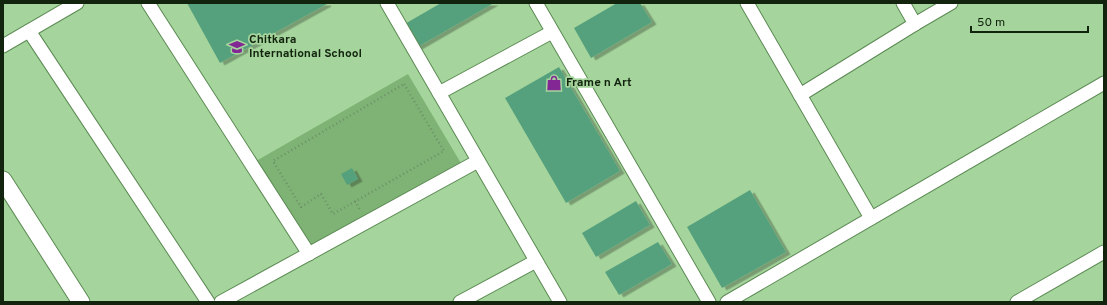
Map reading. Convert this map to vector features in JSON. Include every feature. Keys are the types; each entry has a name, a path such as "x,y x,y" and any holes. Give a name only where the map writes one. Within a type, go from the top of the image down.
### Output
{"street":[{"path":"3,46 77,3"},
{"path":"148,3 309,254"},
{"path":"388,3 560,302"},
{"path":"536,3 709,302"},
{"path":"746,3 871,218"},
{"path":"903,3 915,24"},
{"path":"800,95 951,3"},
{"path":"29,31 208,302"},
{"path":"439,93 552,32"},
{"path":"727,302 1104,83"},
{"path":"221,302 478,161"},
{"path":"3,180 81,302"},
{"path":"1017,302 1104,252"},
{"path":"460,302 536,261"}],"path":[{"path":"404,84 444,151 333,214 321,194 301,207 273,161 404,84"}],"green space":[{"path":"408,74 462,165 313,247 256,161"}],"building":[{"path":"187,3 326,3 327,4 220,63"},
{"path":"441,3 494,3 416,48 403,25"},
{"path":"617,3 640,3 652,22 591,58 574,28"},
{"path":"559,67 620,171 566,203 505,98"},
{"path":"352,168 358,179 347,185 341,174"},
{"path":"750,190 786,252 722,288 687,227"},
{"path":"636,201 650,225 596,257 582,233"},
{"path":"658,242 672,264 619,295 605,272"}],"place":[{"name":"Chitkara International School","path":"237,47"},
{"name":"Frame n Art","path":"554,83"}]}
